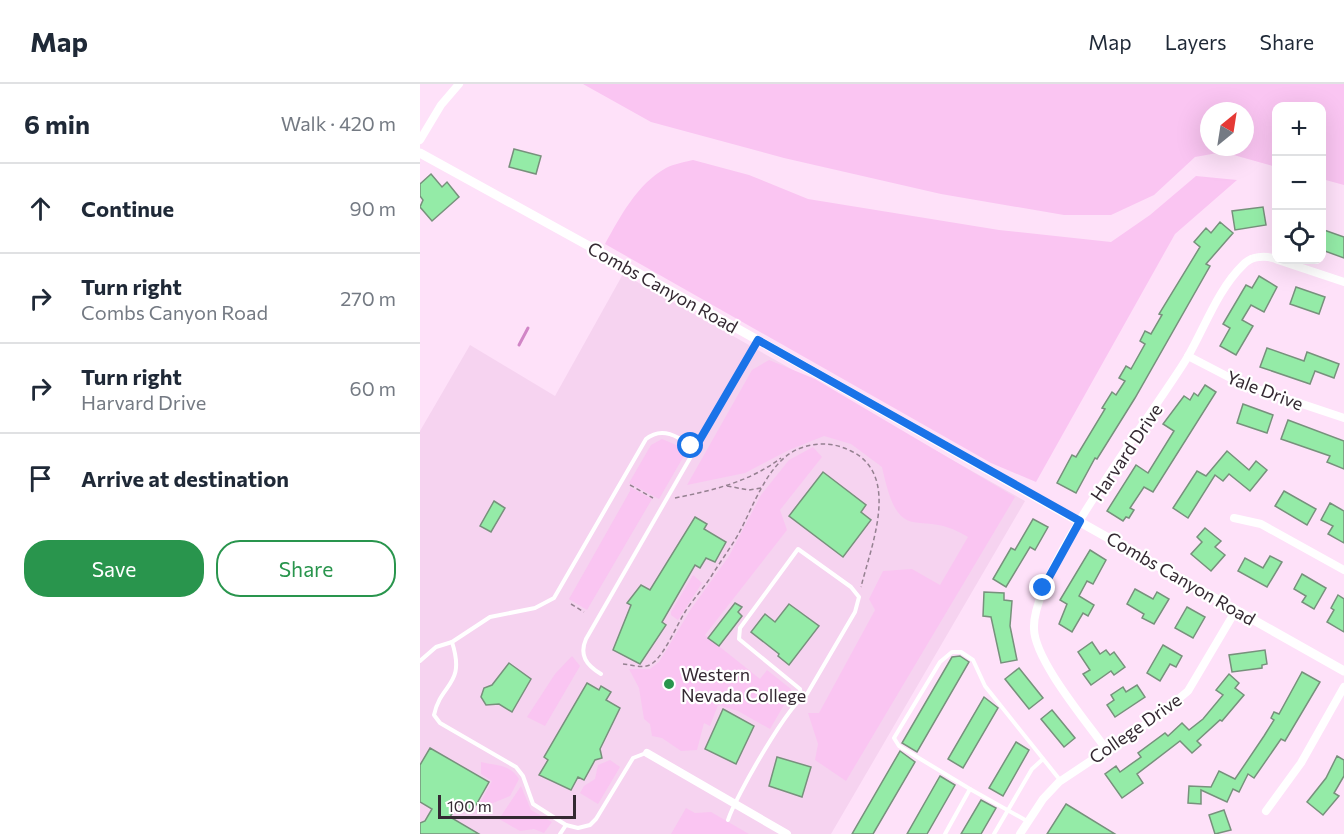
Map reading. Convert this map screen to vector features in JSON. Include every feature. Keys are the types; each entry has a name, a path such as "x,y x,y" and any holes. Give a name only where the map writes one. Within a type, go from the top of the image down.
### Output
{"street":[{"path":"420,140 441,105 459,84"},
{"name":"Combs Canyon Road","path":"420,153 758,340 1344,671"},
{"name":"Harvard Drive","path":"1106,749 1046,663 1034,630 1036,604 1080,521 1188,357 1230,282 1247,260 1262,256 1272,258"},
{"path":"1292,264 1344,282"},
{"name":"Yale Drive","path":"1188,357 1242,384 1344,418"},
{"path":"1234,518 1261,524 1344,570"},
{"name":"College Drive","path":"1020,834 1042,799 1060,780 1158,716 1188,691 1236,610"},
{"path":"1266,810 1301,763 1344,687"},
{"path":"646,753 787,834"}],"lane":[{"path":"601,674 586,662 582,648 758,340"},
{"path":"420,661 436,647 452,642 489,617 535,608 554,598 627,471 651,435 665,432 695,448"},
{"path":"728,820 734,803 801,697 807,694 855,612 859,597 851,586 798,549 740,628 739,639 800,689 801,697"},
{"path":"452,642 458,661 456,675 435,711 436,719 516,767 524,776 533,804 566,825 578,828 590,825 633,758 646,753"},
{"path":"1028,821 895,743 894,738 940,662 952,652 961,652 973,660 984,686 1060,780"},
{"path":"994,834 1032,769 1043,759"},
{"path":"945,834 970,789"},
{"path":"560,834 566,825"}],"path":[{"path":"665,500 726,486 762,472 784,456 816,444 828,444 858,454 872,466 880,497 859,597"},
{"path":"623,664 644,667 654,662 738,534 763,488 784,456"},
{"path":"630,485 653,498"},
{"path":"726,486 749,490 763,488"},
{"path":"571,604 584,612"}],"shaded area":[{"path":"583,84 1344,84 1344,185 1326,180 1326,102 1272,102 1272,166 1237,156 1254,156 1254,102 1200,102 1201,156 1195,157 1154,195 1111,215 1064,215 941,194 784,158 651,122"},
{"path":"693,160 749,175 808,199 999,230 1111,242 1150,215 1196,176 1237,180 1175,234 1036,482 991,463 605,244 630,202 646,183 666,168"},
{"name":"Western Nevada College","path":"623,274 1025,501 831,834 420,834 420,431 470,345 555,396"},
{"path":"769,360 815,379 1015,497 846,781 815,760 818,744 808,713 819,713 875,610 869,599 883,571 912,569 940,585 968,537 950,528 913,522 904,518 896,509 889,493 882,467 851,444 824,436 789,450 745,473 687,485 752,370"},
{"path":"662,439 681,447 685,454 659,499 629,483 651,445"},
{"path":"813,447 822,457 780,510 787,530 705,635 760,679 767,670 791,689 791,693 770,729 738,711 718,705 710,726 704,723 697,750 681,751 662,738 652,736 650,724 644,719 639,688 629,669 650,669 659,662 691,609 729,556 761,495 789,460"},
{"path":"630,487 652,499 587,610 569,599 630,491"},
{"path":"693,575 702,583 678,620 671,615 671,612"},
{"path":"572,656 580,666 545,726 527,717 555,674"},
{"path":"610,760 620,767 598,804 580,793 584,786 595,779 598,765"},
{"path":"481,762 507,768 519,779 510,796 476,810 492,781 481,774"},
{"path":"521,786 531,810 552,822 544,833 534,829 520,831 499,819"},
{"path":"686,808 695,813 711,812 749,834 671,834"}],"building":[{"path":"514,149 541,156 536,174 509,167"},
{"path":"431,174 442,187 447,182 459,197 432,221 420,207 423,200 420,196 420,184"},
{"path":"1263,207 1266,225 1235,230 1232,211"},
{"path":"1220,222 1233,233 1206,264 1210,266 1135,398 1097,459 1095,458 1076,493 1057,483 1072,455 1076,457 1105,409 1102,408 1112,392 1116,395 1125,381 1119,378 1126,366 1131,369 1145,344 1140,341 1145,331 1151,334 1162,315 1159,314 1200,247 1194,242 1206,228 1211,233"},
{"path":"1326,231 1344,237 1344,258 1326,251"},
{"path":"1259,276 1277,287 1264,312 1251,305 1242,320 1253,326 1236,355 1220,346 1230,328 1223,324 1246,285 1252,288"},
{"path":"1296,287 1325,297 1319,314 1290,304"},
{"path":"1267,348 1304,361 1307,352 1339,364 1334,378 1315,371 1310,384 1260,367"},
{"path":"1205,385 1216,392 1153,492 1144,487 1130,508 1134,510 1129,518 1126,517 1123,521 1107,511 1136,465 1148,473 1174,431 1163,424 1184,396 1190,400 1194,393 1198,396"},
{"path":"1243,404 1273,415 1267,433 1237,423"},
{"path":"1288,420 1344,441 1344,469 1327,462 1330,456 1281,439"},
{"path":"1227,451 1249,470 1256,461 1267,470 1250,491 1229,474 1223,481 1215,475 1188,518 1173,508 1197,471 1206,476"},
{"path":"823,472 866,505 861,512 871,520 843,557 789,516"},
{"path":"1284,491 1316,509 1307,525 1275,506"},
{"path":"494,501 505,508 491,532 480,526"},
{"path":"1330,503 1344,511 1344,543 1328,534 1333,526 1321,520"},
{"path":"695,517 707,524 704,529 726,542 715,562 706,558 700,568 695,565 662,622 666,625 640,664 613,650 631,605 627,603 641,585 650,590"},
{"path":"1033,519 1048,527 1035,550 1030,547 1006,587 993,579 1011,548 1015,550"},
{"path":"1205,528 1221,541 1215,547 1225,555 1211,571 1191,554 1202,542 1197,537"},
{"path":"1090,550 1106,560 1093,584 1087,581 1079,596 1094,605 1088,616 1083,613 1072,632 1059,624 1067,604 1060,600"},
{"path":"1270,556 1282,562 1267,587 1238,571 1245,558 1263,568"},
{"path":"1302,574 1326,588 1314,609 1302,602 1306,596 1294,589"},
{"path":"1135,589 1153,599 1157,592 1169,599 1154,624 1142,618 1144,614 1127,604"},
{"path":"984,592 1004,593 1004,600 1012,601 1010,626 1017,660 1001,663 991,617 983,616"},
{"path":"1338,595 1344,599 1344,632 1327,622 1334,610 1331,608"},
{"path":"735,603 742,607 738,612 742,616 719,646 708,638"},
{"path":"789,604 819,626 789,665 751,632 765,614 775,622"},
{"path":"1187,607 1205,617 1193,638 1175,628"},
{"path":"1092,642 1100,654 1106,650 1110,655 1114,652 1125,667 1114,675 1111,671 1091,685 1083,674 1090,670 1078,652"},
{"path":"1163,645 1182,656 1176,667 1170,664 1160,681 1147,673"},
{"path":"1265,650 1267,664 1262,665 1262,668 1232,672 1229,655"},
{"path":"960,656 969,662 917,752 902,743 952,657"},
{"path":"509,663 531,679 512,712 499,704 486,705 481,697 484,688 492,685"},
{"path":"1019,668 1043,698 1029,709 1005,679"},
{"path":"1302,672 1320,682 1285,741 1281,739 1254,778 1248,774 1239,792 1233,789 1227,802 1201,790 1201,804 1188,803 1189,786 1211,787 1219,771 1235,779 1274,720 1271,718 1274,712 1279,714"},
{"path":"1229,674 1239,683 1235,688 1244,695 1222,721 1220,720 1197,741 1201,745 1192,753 1180,741 1137,774 1143,783 1122,798 1105,774 1116,766 1120,772 1141,757 1138,753 1165,733 1168,736 1182,723 1189,730 1203,719 1223,695 1216,690"},
{"path":"587,683 599,690 601,686 611,692 606,700 620,708 600,749 602,758 595,760 584,780 578,777 571,790 539,775 548,760 544,757"},
{"path":"1137,685 1145,697 1115,717 1107,705 1114,700 1111,695 1123,687 1126,692"},
{"path":"984,697 998,708 963,768 948,759"},
{"path":"723,709 754,726 736,764 705,749"},
{"path":"1052,710 1075,738 1064,747 1041,719"},
{"path":"1016,742 1029,750 1003,796 989,788"},
{"path":"430,748 489,782 472,812 458,804 450,817 479,834 420,834 420,823 425,821 432,809 420,802 420,765"},
{"path":"900,751 915,762 873,834 852,834"},
{"path":"1337,756 1344,760 1344,776 1334,793 1339,796 1323,815 1307,802 1326,778"},
{"path":"777,757 811,767 802,797 769,786"},
{"path":"940,776 955,785 927,834 907,834"},
{"path":"981,800 996,808 981,834 961,834"},
{"path":"1066,804 1115,834 1047,834"},
{"path":"1224,810 1231,830 1215,834 1209,815"}],"waterway":[{"path":"519,345 528,328"}],"place":[{"name":"Western Nevada College","path":"669,684"}],"route":[{"path":"691,446 695,448 758,340 1080,521 1043,588"}]}
